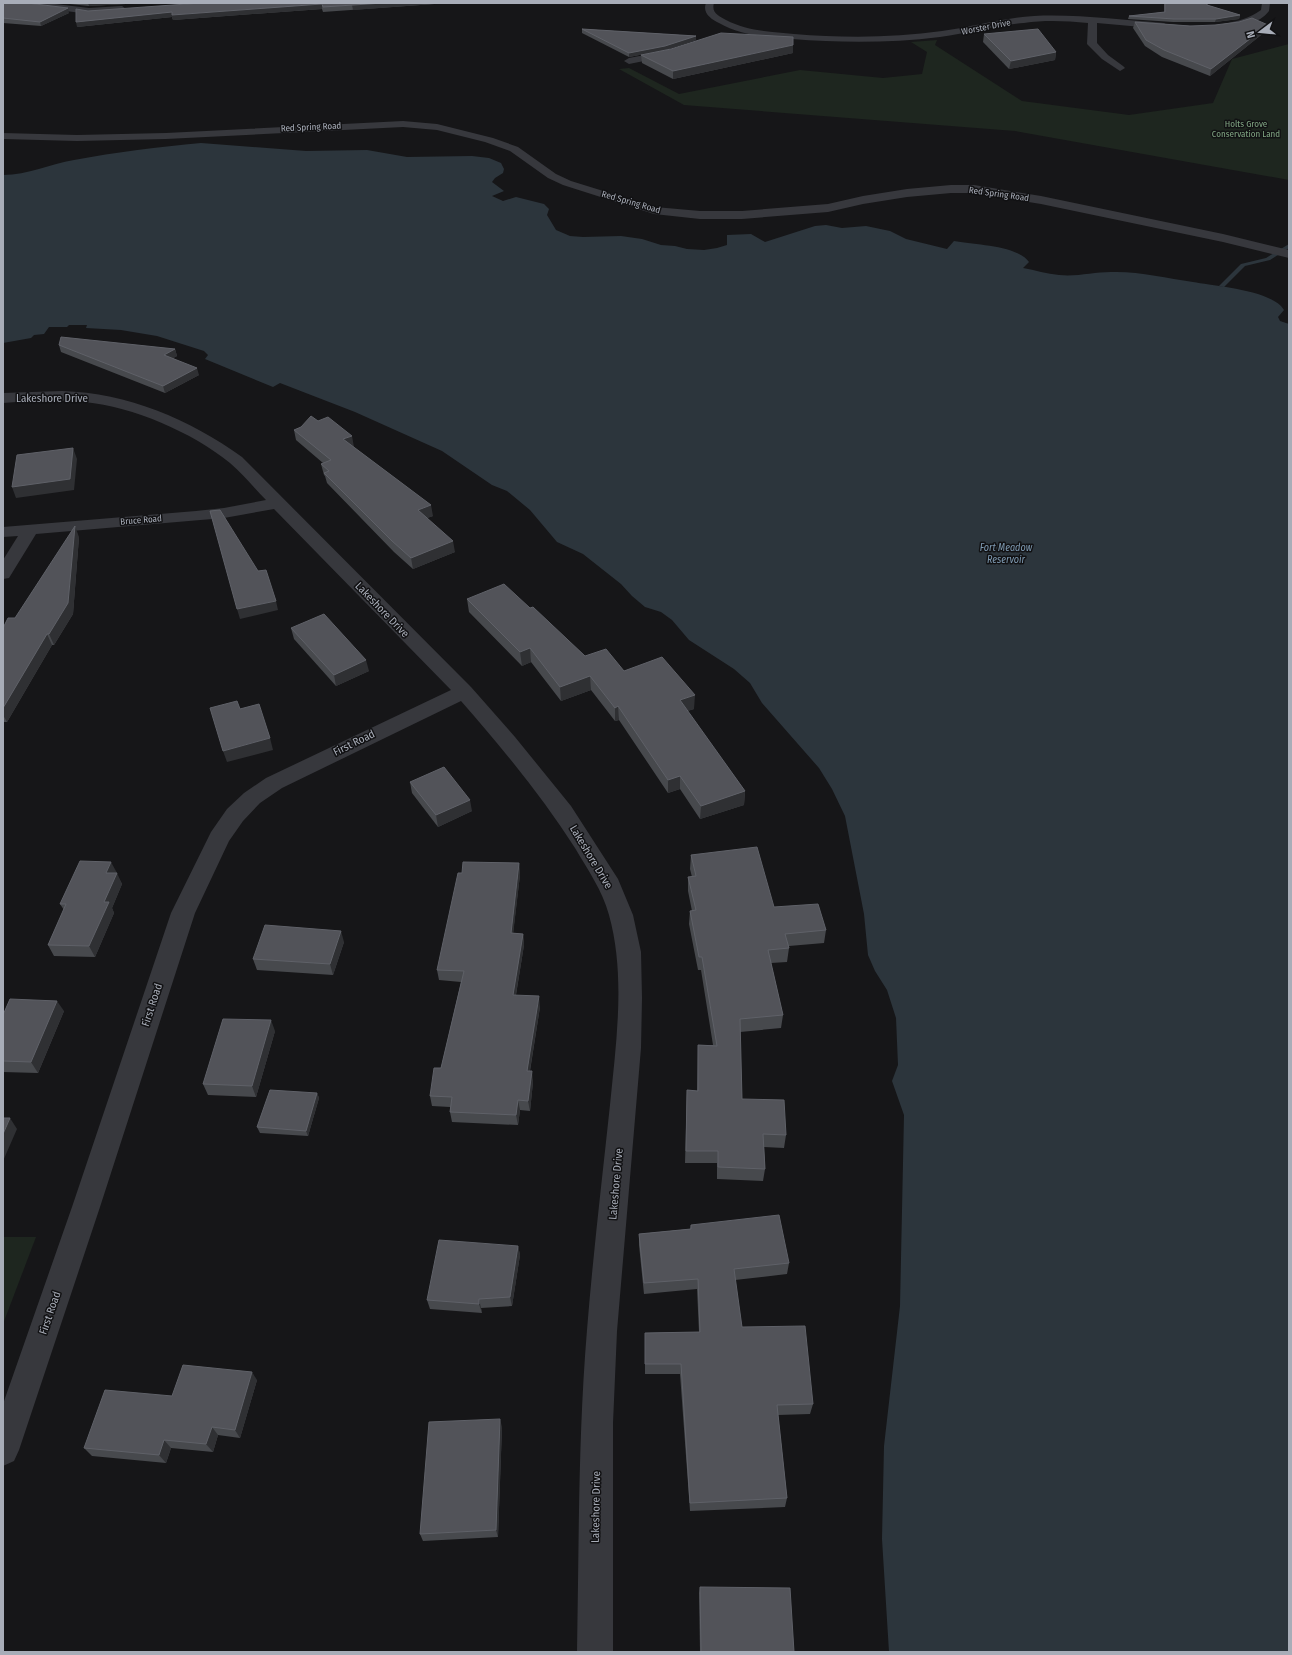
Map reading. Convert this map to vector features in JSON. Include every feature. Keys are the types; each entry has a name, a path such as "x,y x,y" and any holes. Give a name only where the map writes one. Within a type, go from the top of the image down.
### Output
{"street":[{"path":"27,3 89,10 130,8"},
{"name":"Worster Drive","path":"710,3 708,7 710,12 717,19 740,30 790,36 867,40 942,34 1012,21 1032,19 1062,19 1173,26"},
{"path":"1216,27 1245,23 1257,18 1265,11 1266,3"},
{"path":"1092,21 1092,44 1105,57 1120,68"},
{"path":"726,35 740,30"},
{"path":"629,61 667,54 682,49"},
{"name":"Red Spring Road","path":"3,136 77,138 166,136 370,124 403,124 437,127 489,140 514,149 552,176 567,183 654,210 700,215 742,215 828,208 863,200 907,193 951,189 974,189 1041,200 1223,238 1289,254"},
{"name":"Lakeshore Drive","path":"3,398 96,398 117,403 164,419 221,450 252,475 388,616 464,692 508,742 563,812 588,849 613,892 621,915 629,952 630,998 628,1048 602,1331 597,1424 594,1652"},
{"name":"Bruce Road","path":"3,532 196,516 231,512 278,503"},
{"path":"3,574 30,530"},
{"name":"First Road","path":"3,1450 89,1200 183,913 219,838 235,815 252,798 274,782 387,727 464,692"}],"green space":[{"name":"Holts Grove Conservation Land","path":"937,40 935,45 1022,101 1129,115 1213,103 1232,59 1289,44 1289,180 1015,131 684,105 619,69 629,68 679,94 800,70 883,78 922,74 927,52 911,42"},
{"path":"3,1237 36,1237 3,1324"}],"water":[{"name":"Fort Meadow Reservoir","path":"201,143 306,151 367,150 407,157 472,156 489,158 501,163 504,169 503,173 492,182 504,191 492,196 503,201 516,197 544,204 549,209 547,215 556,230 570,236 621,236 642,239 661,245 704,250 727,245 727,235 751,234 765,242 815,226 826,225 842,228 866,226 890,231 906,239 947,249 954,241 1005,249 1023,256 1029,262 1023,268 1050,274 1072,275 1121,272 1152,275 1228,287 1256,293 1278,303 1284,310 1278,317 1280,321 1289,324 1289,1652 889,1652 882,1539 884,1446 900,1306 904,1115 892,1081 898,1065 896,1018 887,990 875,971 868,955 864,914 845,816 832,789 819,768 762,703 750,683 734,669 689,640 672,620 661,612 645,607 621,584 583,554 557,542 530,510 507,491 492,485 442,451 355,412 280,383 273,387 205,359 208,355 204,351 157,336 121,330 86,328 87,325 69,325 67,327 49,327 44,334 3,343 3,175 12,175 65,162 106,155"}],"building":[{"path":"3,3 27,3 68,8 40,22 3,18"},
{"path":"201,3 383,3 323,7 322,4 172,15 172,12 76,22 76,9 88,11"},
{"path":"1165,3 1207,3 1207,5 1240,15 1216,19 1174,19 1129,16 1165,12"},
{"path":"1252,18 1268,25 1211,69 1164,50 1146,40 1135,22 1190,26 1239,22"},
{"path":"582,29 696,36 665,46 629,53"},
{"path":"1038,29 1056,52 1011,61 984,34"},
{"path":"721,33 793,37 793,45 673,71 641,55 671,49"},
{"path":"61,337 175,349 164,355 197,368 163,386 59,345"},
{"path":"311,416 318,421 328,417 352,436 343,439 431,505 418,510 453,541 411,558 324,473 329,471 321,464 331,460 294,430 301,427"},
{"path":"73,448 70,479 12,487 17,455"},
{"path":"220,510 258,571 266,570 276,601 237,609 210,511"},
{"path":"75,526 68,603 49,634 47,634 3,708 3,628 8,618 15,618"},
{"path":"504,584 530,608 533,607 585,656 606,649 624,671 662,657 695,695 680,700 745,791 701,806 680,776 668,780 618,706 615,708 590,676 560,687 530,648 520,652 467,599"},
{"path":"324,614 366,660 334,675 291,628"},
{"path":"237,701 240,709 259,704 270,738 223,751 210,708"},
{"path":"444,767 470,800 436,815 410,782"},
{"path":"757,847 774,907 818,904 826,930 785,934 789,948 768,950 783,1015 740,1019 742,1099 784,1100 786,1135 763,1134 765,1169 718,1167 718,1151 686,1151 687,1090 698,1091 698,1045 717,1046 702,957 699,957 690,911 696,910 688,877 696,876 691,855"},
{"path":"80,861 111,862 106,873 117,873 104,902 109,902 89,946 48,945 66,904 60,904"},
{"path":"463,862 519,863 511,933 523,934 513,995 539,996 527,1071 532,1071 528,1101 518,1100 516,1115 450,1112 452,1097 430,1096 434,1068 441,1068 464,971 437,970 458,873 462,873"},
{"path":"265,925 341,931 330,964 253,959"},
{"path":"10,999 57,1001 31,1062 3,1061 3,1015"},
{"path":"223,1019 271,1020 252,1086 203,1084"},
{"path":"270,1090 317,1093 306,1131 257,1127"},
{"path":"3,1118 10,1118 3,1134"},
{"path":"779,1215 789,1263 734,1269 742,1327 805,1326 813,1404 777,1405 787,1498 690,1503 681,1364 645,1364 645,1333 700,1332 698,1279 644,1283 639,1234 691,1229 691,1225"},
{"path":"439,1240 518,1246 510,1297 479,1299 479,1304 427,1300"},
{"path":"183,1365 252,1372 235,1430 212,1427 206,1444 164,1440 159,1455 84,1448 105,1390 172,1396"},
{"path":"500,1419 496,1530 420,1534 429,1422"},
{"path":"700,1587 790,1588 794,1652 701,1652"}],"waterway":[{"path":"1222,286 1243,265 1268,259 1289,246"}]}
